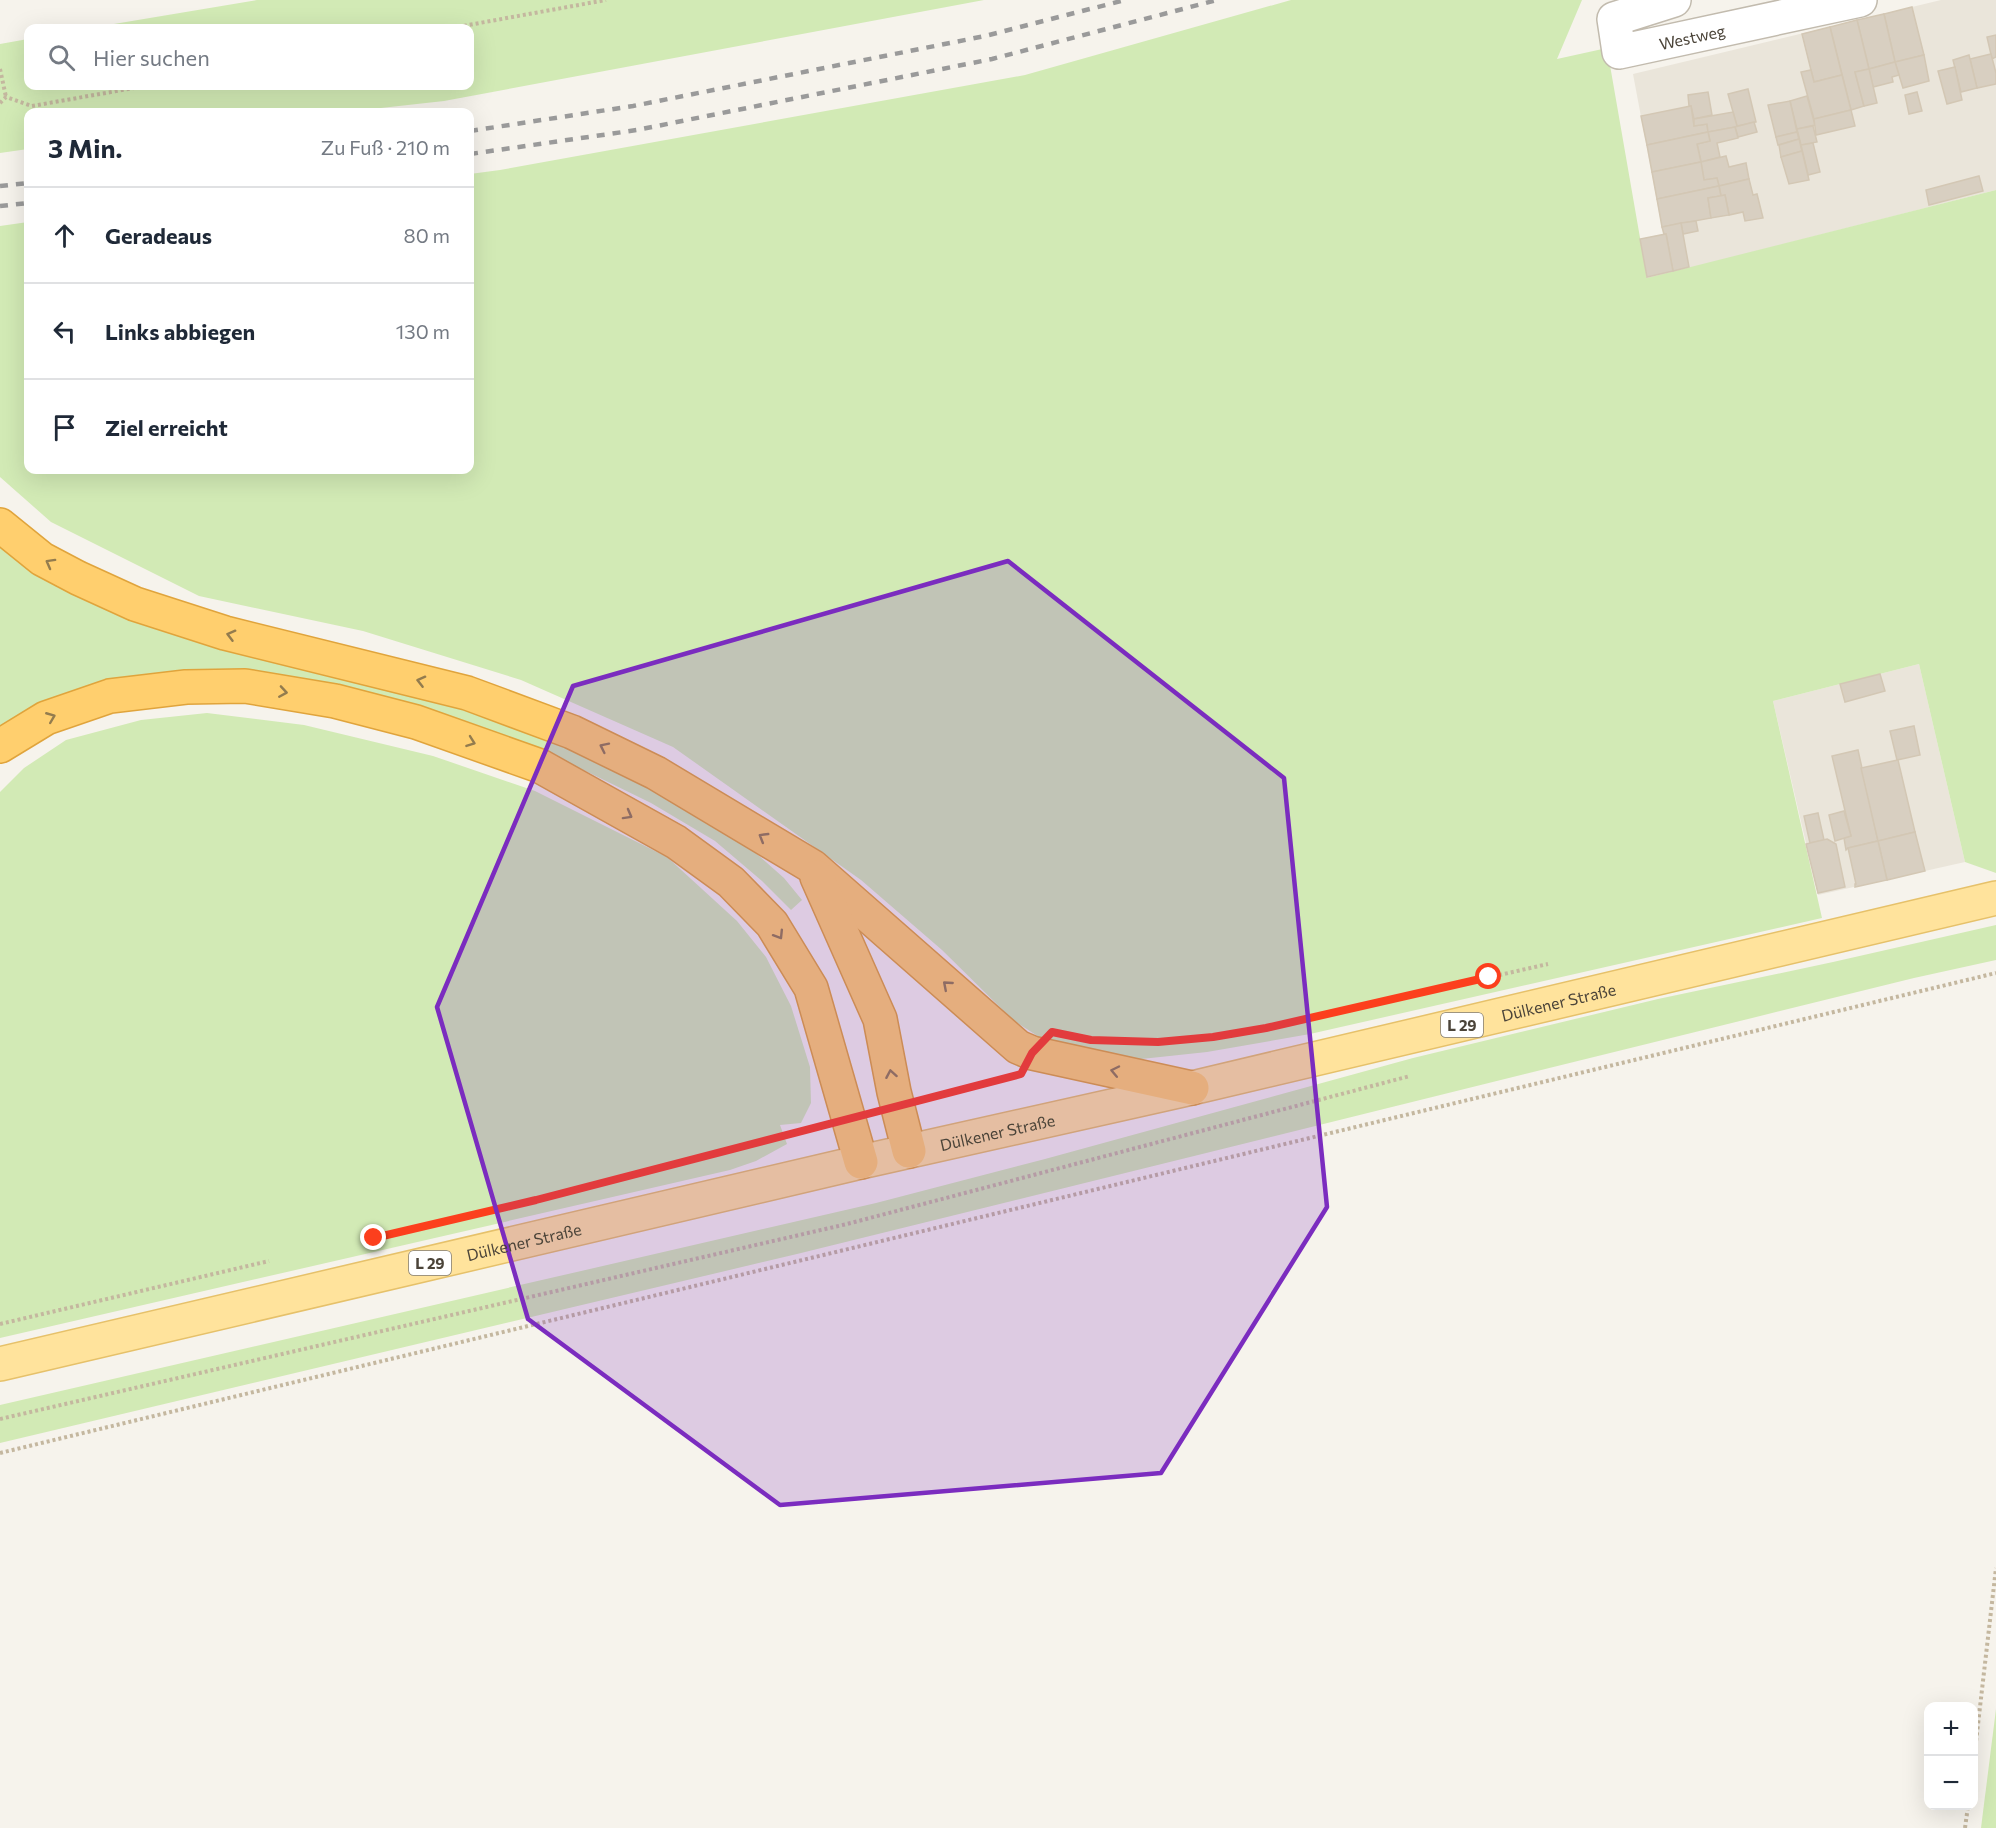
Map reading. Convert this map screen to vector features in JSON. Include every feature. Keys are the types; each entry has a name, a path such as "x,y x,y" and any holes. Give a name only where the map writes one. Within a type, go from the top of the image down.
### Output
{"highway":[{"path":"0,525 42,559 135,604 225,633 467,693 572,732 656,773 813,867 1018,1047 1032,1053 1192,1088"},
{"path":"0,746 46,718 110,696 186,687 245,686 335,701 416,722 540,766 676,842 731,882 772,924 811,988 861,1162"},
{"path":"813,867 880,1019 897,1106 909,1151"}],"main road":[{"name":"Dülkener Straße","path":"0,1364 861,1162 1192,1088 1996,898"}],"street":[{"name":"Westweg","path":"1674,0 1614,19 1619,52 1860,0"}],"path":[{"path":"474,24 606,0"},
{"path":"0,69 6,97"},
{"path":"6,97 32,106 122,90"},
{"path":"0,103 6,97"},
{"path":"1147,1042 1213,1037 1266,1028 1558,962"},
{"path":"0,1453 1996,973"},
{"path":"897,1106 1021,1074 1032,1053"},
{"path":"0,1419 847,1224 1416,1074"},
{"path":"559,1194 848,1118"},
{"path":"0,1324 269,1261"},
{"path":"1974,1756 1996,1568"},
{"path":"1965,1828 1967,1810"}],"highlighted area":[{"path":"1008,561 1284,778 1327,1207 1161,1473 780,1505 528,1319 437,1007 573,686"}],"shaded area":[{"path":"1941,0 1996,0 1996,190 1647,279 1640,239 1663,234 1633,74"},
{"path":"1919,664 1965,862 1818,895 1773,701"}],"green space":[{"path":"257,0 984,0 444,101 381,108 24,108 24,150 0,153 0,44 24,40 24,90 474,90 474,24 114,24"},
{"path":"1291,0 1582,0 1557,59 1607,48 1647,278 1996,190 1996,873 1965,862 1919,664 1773,701 1822,918 1310,1034 1207,1052 1132,1060 1056,1048 1013,1020 942,950 861,880 673,747 521,680 363,631 199,596 51,522 0,477 0,226 24,223 24,474 474,474 474,173 1025,75"},
{"path":"0,543 72,594 154,628 383,682 558,739 653,787 749,847 784,878 802,900 791,910 762,881 715,841 651,803 557,757 254,677 0,735"},
{"path":"207,713 304,725 433,756 535,791 667,857 737,921 766,957 791,1006 810,1067 811,1103 801,1123 780,1125 787,1144 756,1161 730,1170 0,1338 0,792 24,768 66,740 141,720"},
{"path":"1996,925 1996,960 1914,978 797,1254 0,1443 0,1405 876,1203 1413,1058 1658,999"},
{"path":"1996,1709 1996,1828 1981,1828"}],"building":[{"path":"1912,7 1924,55 1895,62 1884,14"},
{"path":"1884,14 1895,62 1869,69 1857,20"},
{"path":"1857,20 1869,69 1855,72 1864,106 1851,110 1830,27"},
{"path":"1830,27 1842,75 1814,82 1802,34"},
{"path":"1996,35 1996,57 1992,59 1987,37"},
{"path":"1991,54 1996,73 1996,84 1977,88 1970,59"},
{"path":"1924,55 1929,81 1903,88 1895,62"},
{"path":"1969,55 1977,88 1961,92 1953,60"},
{"path":"1895,62 1899,75 1892,77 1893,82 1873,87 1869,69"},
{"path":"1955,67 1962,100 1947,104 1938,71"},
{"path":"1869,69 1877,103 1864,106 1855,72"},
{"path":"1811,70 1814,82 1842,75 1851,110 1814,119 1801,72"},
{"path":"1748,89 1756,122 1737,126 1728,94"},
{"path":"1708,92 1712,115 1694,119 1688,95"},
{"path":"1917,92 1922,111 1909,114 1905,95"},
{"path":"1807,96 1815,125 1797,129 1790,101"},
{"path":"1790,101 1797,132 1776,137 1768,105"},
{"path":"1691,106 1694,126 1707,124 1708,132 1647,145 1641,116"},
{"path":"1851,110 1855,126 1816,135 1814,119"},
{"path":"1733,112 1737,126 1735,127 1708,132 1707,124 1694,126 1694,119"},
{"path":"1754,122 1757,132 1738,137 1735,127"},
{"path":"1813,126 1817,142 1801,145 1797,129"},
{"path":"1735,127 1738,138 1717,143 1720,157 1701,162 1697,144 1710,141 1708,132"},
{"path":"1708,132 1710,141 1697,144 1701,162 1652,172 1647,145"},
{"path":"1797,132 1799,139 1778,145 1776,137"},
{"path":"1799,139 1802,151 1781,157 1779,145"},
{"path":"1813,143 1820,172 1808,175 1801,145"},
{"path":"1802,151 1809,180 1789,184 1781,157"},
{"path":"1726,156 1729,167 1746,163 1749,179 1719,186 1717,178 1704,180 1701,162"},
{"path":"1701,162 1704,180 1717,178 1719,186 1657,199 1652,172"},
{"path":"1979,176 1983,191 1929,205 1926,190"},
{"path":"1749,179 1753,195 1757,194 1763,218 1745,221 1743,212 1729,215 1725,195 1721,196 1719,186"},
{"path":"1719,186 1721,196 1708,198 1711,218 1662,227 1657,199"},
{"path":"1725,195 1729,215 1711,218 1708,198"},
{"path":"1696,221 1698,231 1683,234 1681,223"},
{"path":"1681,223 1689,267 1673,271 1666,234 1662,227"},
{"path":"1666,234 1673,271 1647,277 1640,239"},
{"path":"1880,674 1885,691 1845,702 1840,684"},
{"path":"1914,726 1920,755 1897,760 1890,731"},
{"path":"1858,750 1878,841 1846,850 1844,838 1851,836 1832,756"},
{"path":"1898,760 1915,832 1878,841 1861,768"},
{"path":"1844,811 1851,836 1835,841 1829,815"},
{"path":"1818,813 1824,840 1810,843 1804,816"},
{"path":"1915,832 1925,871 1887,880 1878,841"},
{"path":"1827,839 1836,844 1845,887 1818,893 1806,844"},
{"path":"1878,841 1887,880 1855,887 1848,848"}],"railway":[{"path":"474,130 633,106 985,36 1125,0"},
{"path":"474,153 637,130 992,59 1217,0"},
{"path":"0,186 24,183"},
{"path":"0,206 24,203"}],"route":[{"path":"374,1238 536,1200 1021,1074 1032,1053 1052,1032 1091,1040 1158,1042 1213,1037 1266,1028 1489,977"}]}
